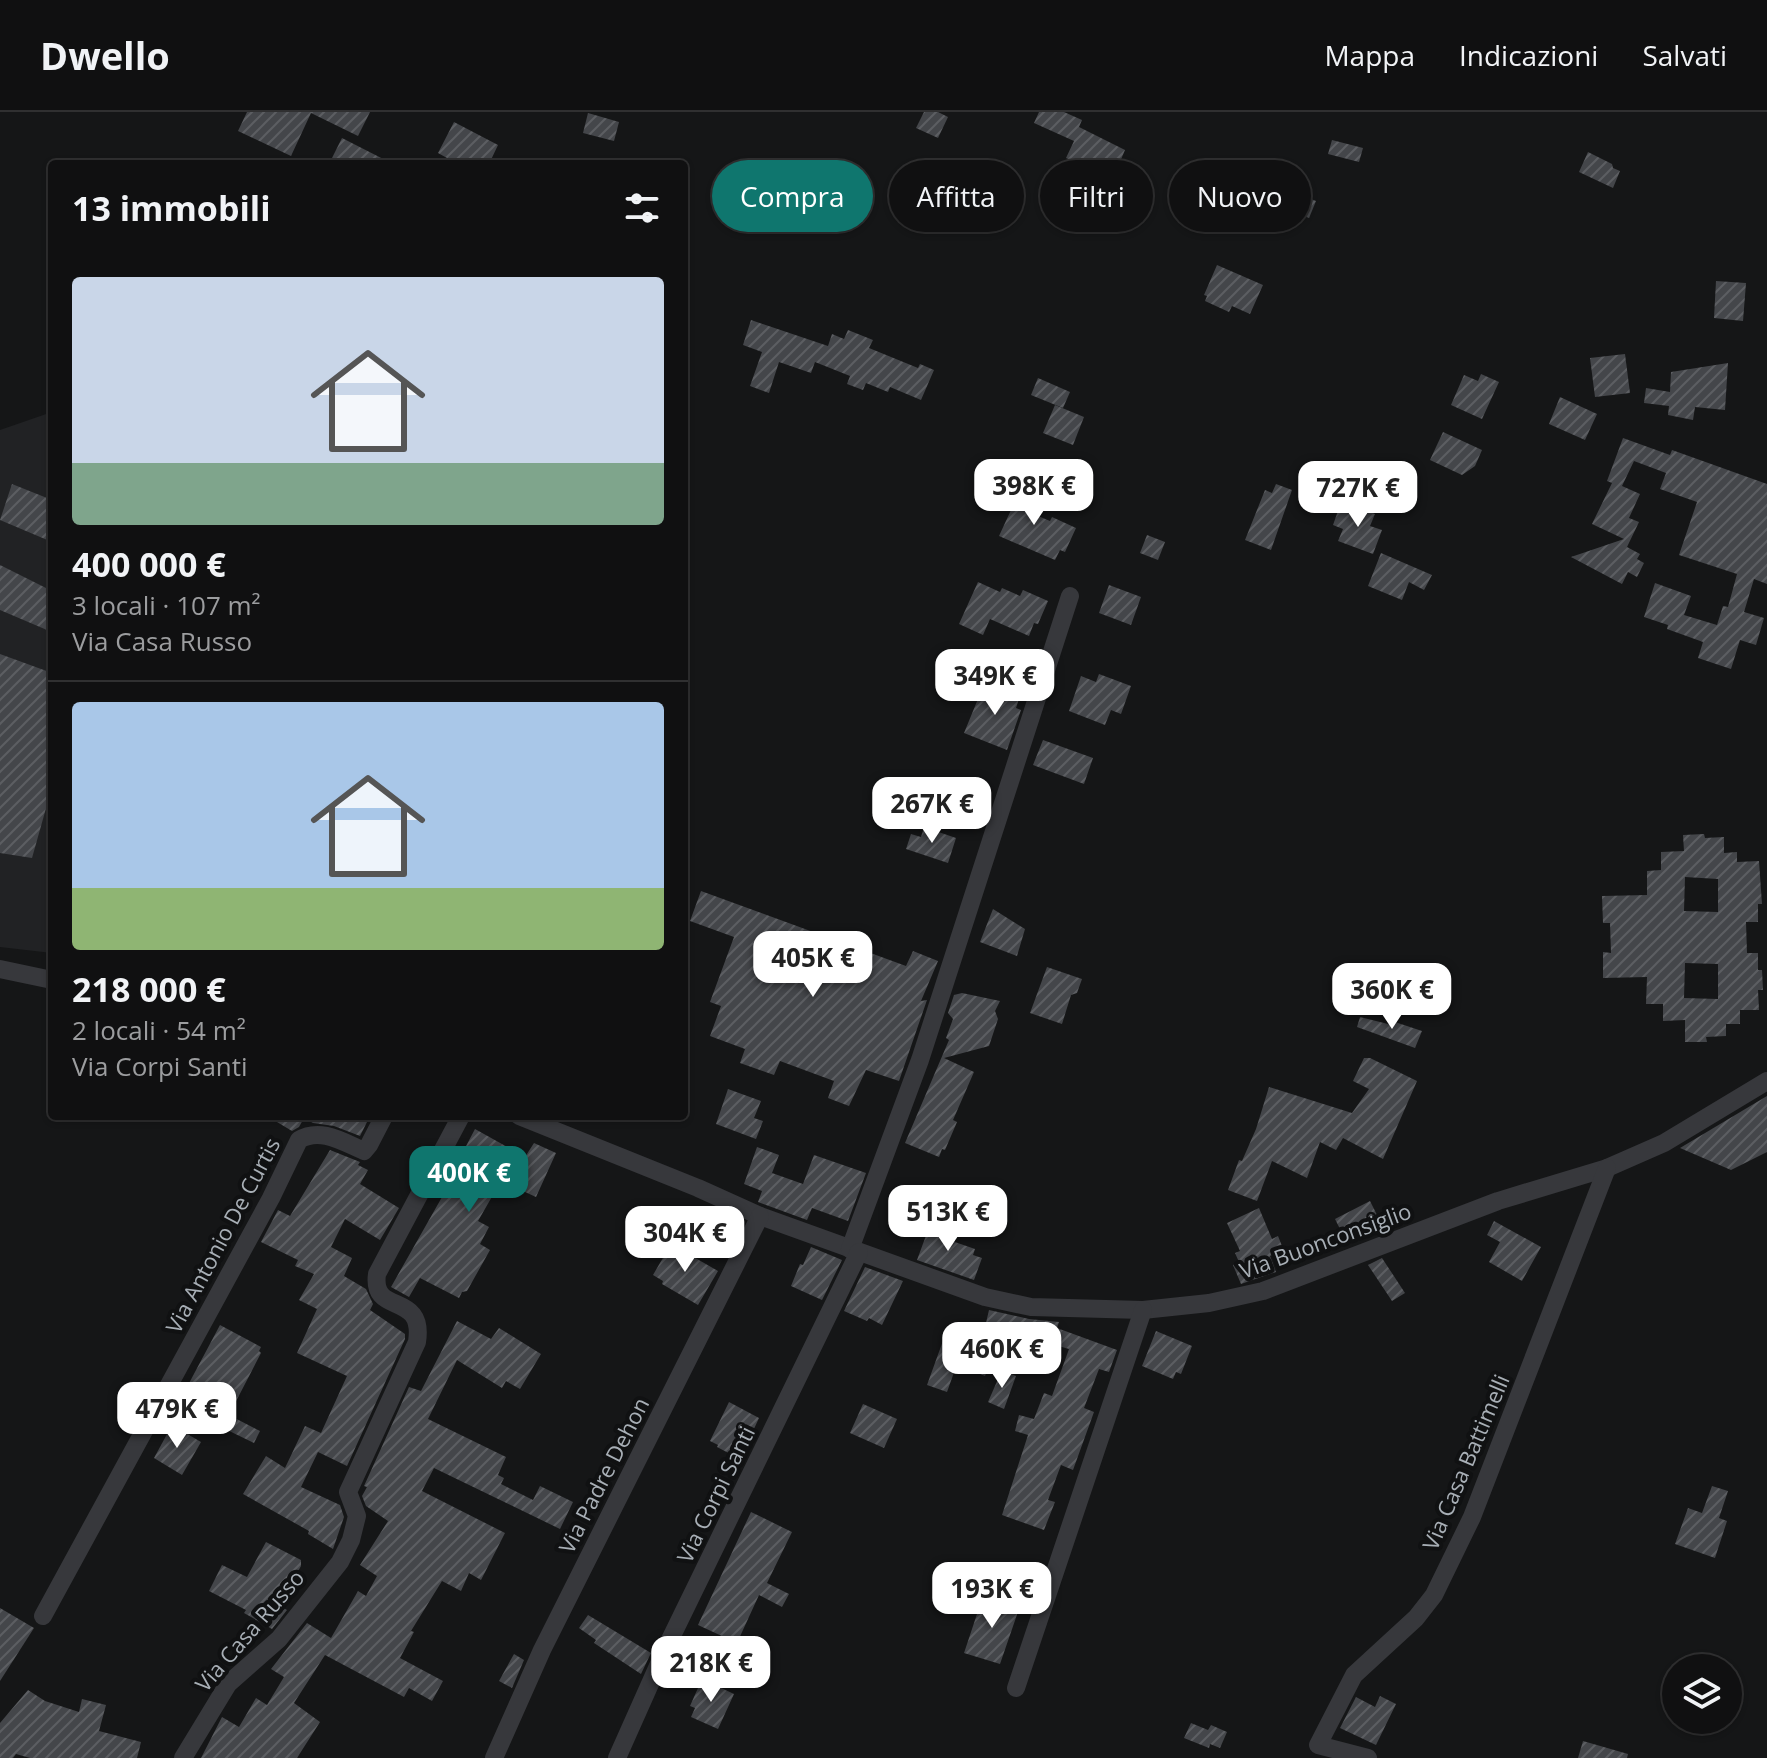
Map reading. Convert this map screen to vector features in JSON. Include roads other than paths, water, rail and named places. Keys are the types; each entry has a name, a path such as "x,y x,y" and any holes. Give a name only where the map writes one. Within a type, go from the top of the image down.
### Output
{"street":[{"name":"Via Corpi Santi","path":"617,1758 854,1251 920,1060 1070,596"},
{"path":"0,969 48,979"},
{"name":"Via Buonconsiglio","path":"529,1120 760,1216 985,1297 1031,1307 1143,1310 1209,1303 1263,1291 1498,1201 1607,1168 1664,1143 1767,1081"},
{"name":"Via Antonio De Curtis","path":"43,1616 271,1198 299,1140 322,1134 364,1151 382,1120"},
{"name":"Via Casa Russo","path":"183,1758 228,1684 279,1639 340,1562 351,1540 357,1516 348,1492 417,1342 420,1324 414,1314 381,1296 376,1286 377,1274 459,1120"},
{"name":"Via Casa Battimelli","path":"1368,1758 1318,1745 1354,1675 1416,1618 1434,1595 1472,1517 1607,1168"},
{"name":"Via Padre Dehon","path":"494,1758 542,1650 760,1216"},
{"path":"1016,1688 1143,1310"}]}
